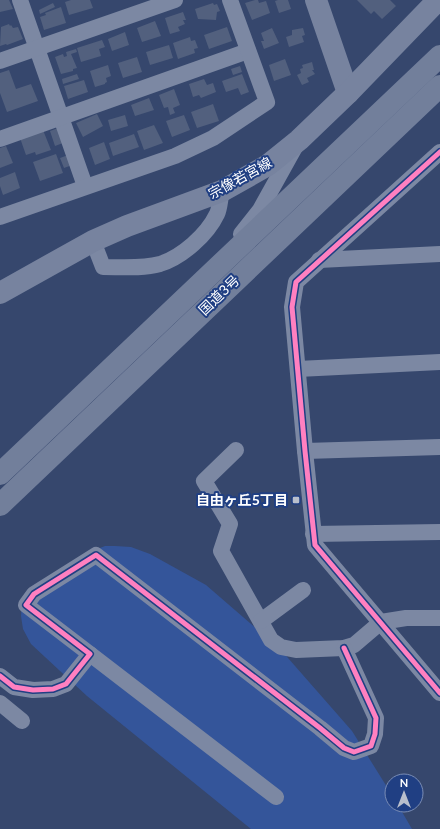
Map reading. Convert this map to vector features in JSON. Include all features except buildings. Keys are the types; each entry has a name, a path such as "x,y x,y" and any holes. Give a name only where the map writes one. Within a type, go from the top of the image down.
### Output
{"highway":[{"name":"国道3号","path":"0,474 440,56"},
{"name":"国道3号","path":"0,505 440,86"},
{"path":"420,105 440,90"}],"main road":[{"path":"316,0 348,93"},
{"name":"宗像若宮線","path":"0,293 93,241 127,226 222,191 268,165 299,140 348,93 438,0"}],"street":[{"path":"20,0 85,186"},
{"path":"0,61 175,0"},
{"path":"0,216 174,156 213,138 267,102 230,0"},
{"path":"0,139 248,51"},
{"path":"205,280 260,210 299,140"},
{"path":"440,152 296,282 292,307 315,545 440,693"},
{"path":"93,241 103,267 134,267 161,264 185,251 203,236 217,214 222,191"},
{"path":"319,260 440,254"},
{"path":"298,369 440,362"},
{"path":"305,451 440,447"},
{"path":"236,450 204,481 230,524 221,551 271,640 281,648 296,650 344,648 354,645 381,622 406,618 440,618"},
{"path":"313,534 440,532"},
{"path":"276,797 26,605 34,594 96,555 344,748 354,752 371,746 375,734 376,718 344,648"},
{"path":"261,621 303,590"},
{"path":"0,676 14,687 34,690 53,688 66,684 90,654"},
{"path":"0,703 22,721"}],"shaded area":[{"path":"105,546 131,547 150,554 206,585 281,650 352,731 384,782 384,813 403,813 412,829 251,829 87,696 31,644 23,629 21,616 22,602 85,554"}],"cycle path":[{"path":"440,152 296,282 292,307 315,545 440,693"},
{"path":"0,676 14,687 33,690 53,689 66,684 90,654 26,605 34,594 96,555 344,748 354,752 371,746 375,734 376,718 344,648"}],"place":[{"name":"自由ヶ丘5丁目","path":"296,500"}]}
